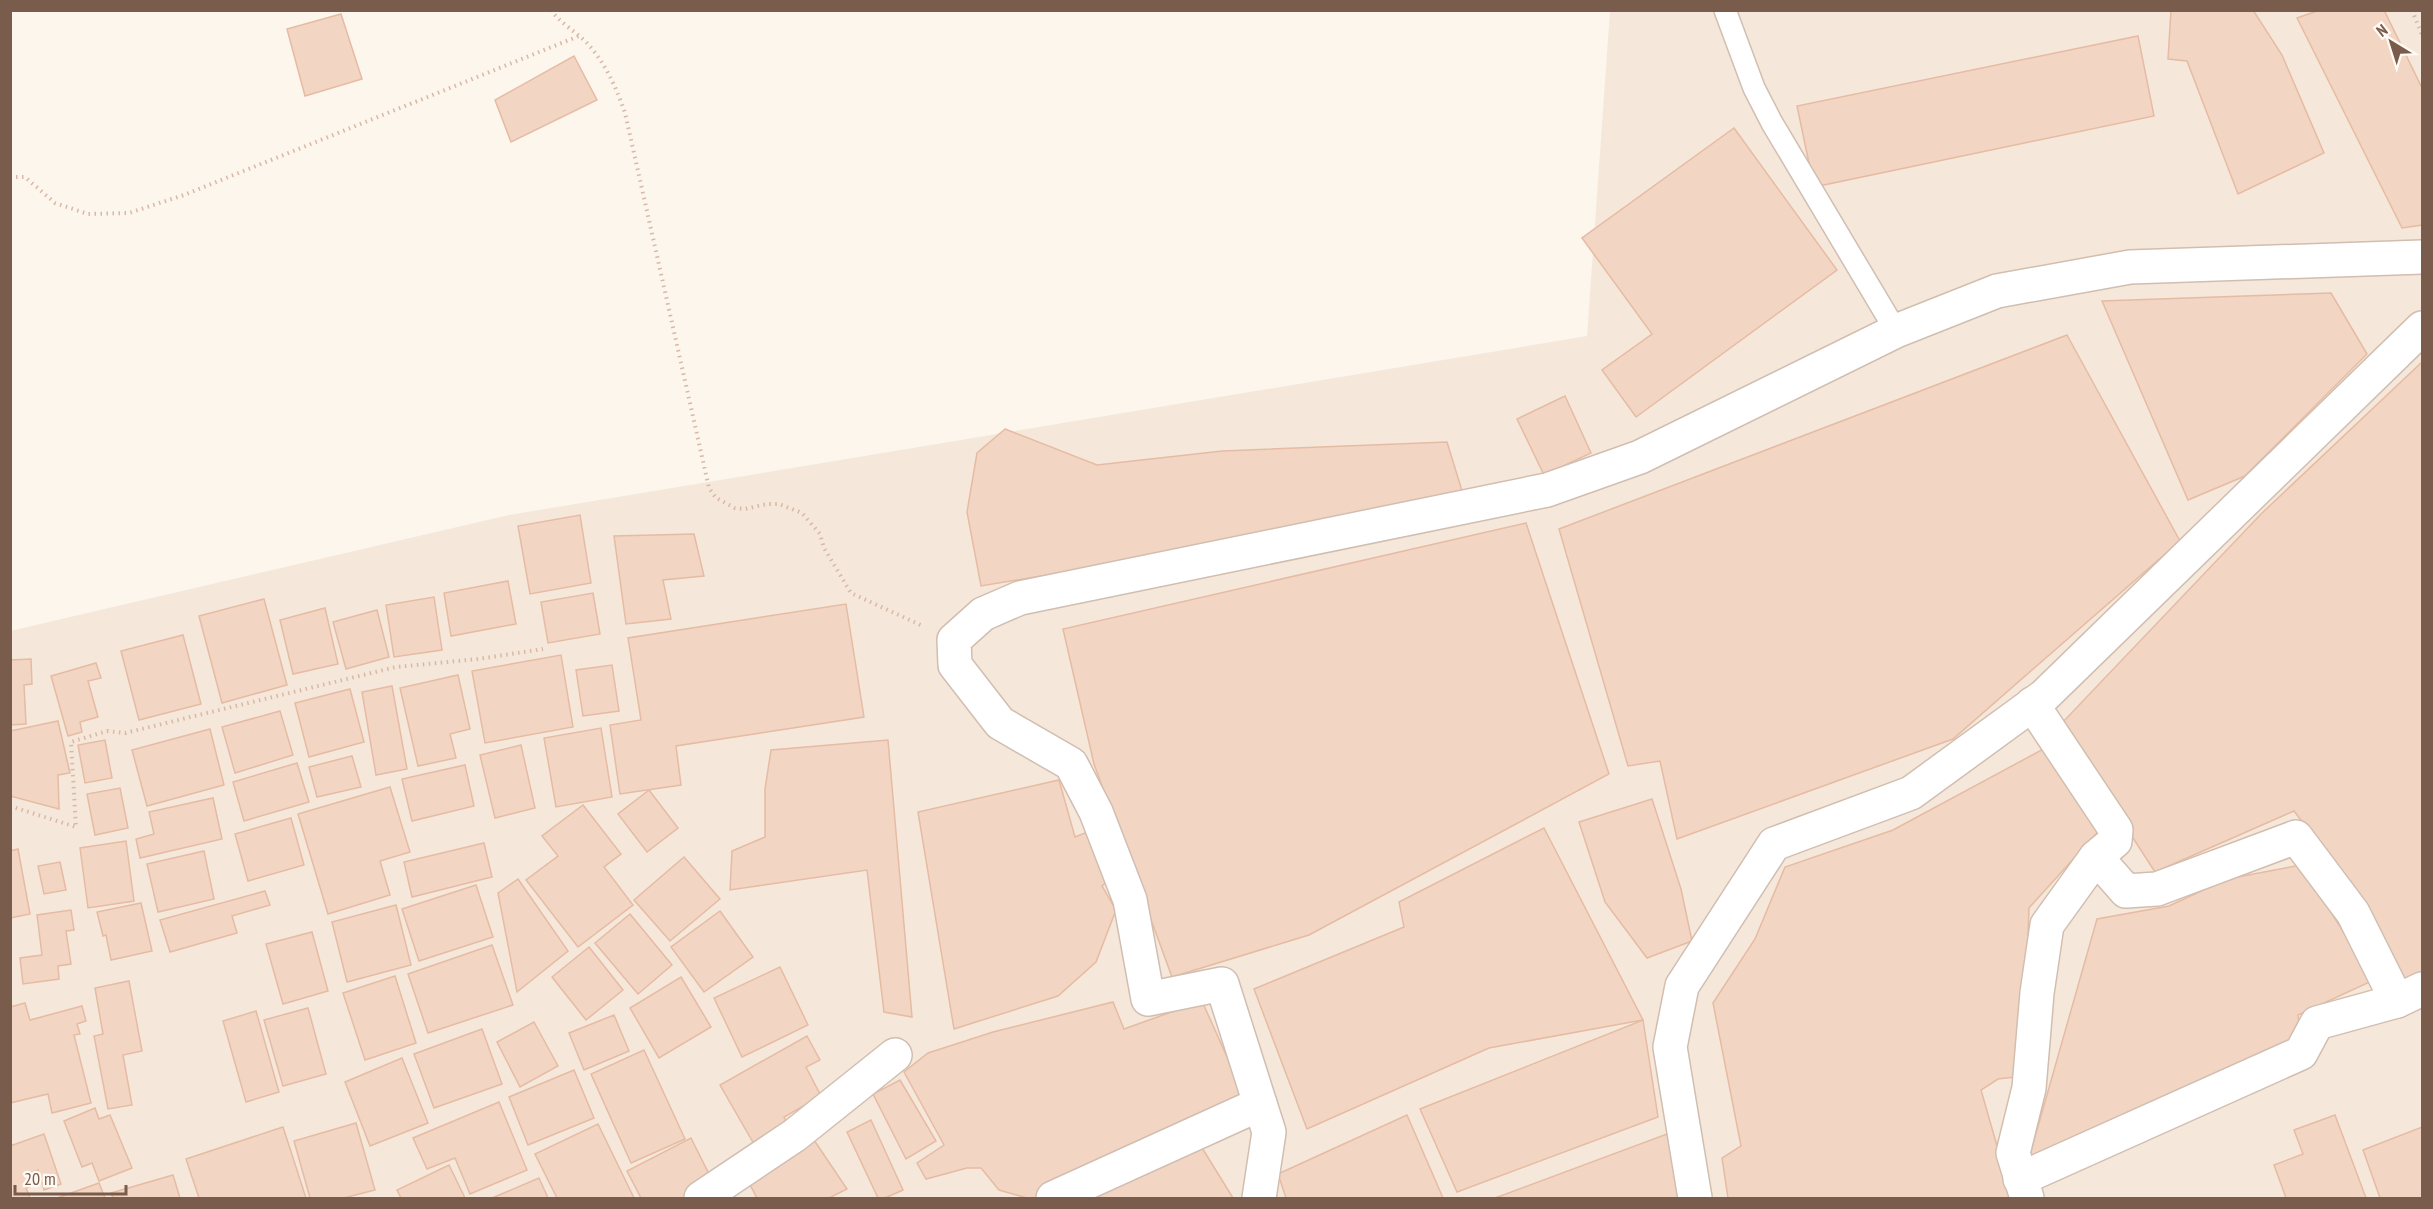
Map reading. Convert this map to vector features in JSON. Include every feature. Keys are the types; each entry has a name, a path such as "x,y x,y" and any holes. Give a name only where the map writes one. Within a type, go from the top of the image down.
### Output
{"street":[{"path":"1259,1198 1269,1132 1222,984 1148,999 1130,900 1096,812 1071,764 1000,723 955,665 954,640 983,614 1020,598 1547,490 1640,457 1896,331 1996,291 2130,267 2422,257"},
{"path":"1695,1198 1670,1047 1682,986 1774,844 1911,793 2044,696 2422,328"},
{"path":"2032,704 2116,830 2115,841 2096,857 2047,925 2037,993 2029,1088 2013,1153 2024,1189 2301,1053 2317,1023 2410,995 2296,837 2157,889 2126,891 2096,857"},
{"path":"701,1198 795,1135 895,1055"},
{"path":"1053,1198 1260,1104"}],"lane":[{"path":"1725,10 1754,88 1772,123 1896,331"}],"path":[{"path":"551,10 601,61 615,86 625,113 709,488 716,498 735,508 745,509 766,504 779,504 802,513 813,522 824,548 851,593 954,640"},
{"path":"2412,10 2422,35"},
{"path":"10,177 25,177 55,203 88,214 129,213 184,195 579,36"},
{"path":"10,806 76,827 71,742 107,731 125,733 396,667 478,659 543,649"}],"shaded area":[{"path":"1610,11 2422,11 2422,1198 11,1198 10,631 509,515 1587,336"}],"building":[{"path":"2171,10 2253,10 2282,55 2324,153 2238,194 2187,61 2168,59"},
{"path":"2320,10 2384,10 2422,88 2422,225 2402,228 2297,18"},
{"path":"341,14 362,79 305,96 287,29"},
{"path":"2138,36 2154,116 1814,187 1797,106"},
{"path":"574,56 597,100 511,142 495,100"},
{"path":"1734,128 1837,270 1636,417 1602,370 1652,334 1582,238"},
{"path":"2331,293 2367,354 2245,476 2188,500 2102,301"},
{"path":"2067,335 2180,541 1953,739 1677,839 1660,761 1628,766 1559,529"},
{"path":"2422,362 2422,973 2399,983 2357,894 2294,811 2155,872 2060,725 2261,514"},
{"path":"1565,396 1591,453 1544,475 1517,419"},
{"path":"1005,429 1097,465 1222,451 1447,442 1463,494 1371,521 981,586 967,512 977,453"},
{"path":"580,515 591,583 530,594 518,526"},
{"path":"1526,523 1609,774 1309,935 1172,977 1094,764 1063,629"},
{"path":"694,534 704,576 663,580 671,619 626,624 614,536"},
{"path":"508,581 516,624 451,636 444,593"},
{"path":"593,593 600,634 548,643 541,602"},
{"path":"434,597 442,650 394,657 386,605"},
{"path":"264,599 287,685 222,703 199,616"},
{"path":"846,604 864,717 676,746 681,785 620,794 610,725 641,720 628,638"},
{"path":"325,608 338,664 293,674 280,620"},
{"path":"377,610 389,657 346,669 333,622"},
{"path":"183,635 201,704 139,720 121,651"},
{"path":"561,655 573,727 485,743 472,671"},
{"path":"31,659 32,684 24,685 26,724 10,725 10,660"},
{"path":"96,663 101,678 88,681 98,717 80,722 82,732 68,736 51,676"},
{"path":"612,665 619,711 583,716 576,670"},
{"path":"458,675 470,729 450,734 456,758 418,766 400,688"},
{"path":"392,686 407,769 376,775 362,692"},
{"path":"350,689 364,742 309,757 295,703"},
{"path":"280,711 293,755 235,773 222,727"},
{"path":"58,721 70,773 58,775 59,809 10,796 10,731"},
{"path":"601,728 612,797 556,807 544,738"},
{"path":"210,729 224,785 147,806 132,750"},
{"path":"105,740 112,778 85,783 78,745"},
{"path":"888,740 912,1017 884,1012 867,870 730,890 732,851 765,837 765,789 771,750"},
{"path":"521,745 535,808 495,818 480,755"},
{"path":"2049,746 2106,823 2029,908 2023,1076 1998,1079 1981,1090 2012,1198 1728,1198 1722,1158 1741,1146 1713,1003 1755,939 1785,867 1893,830"},
{"path":"352,756 361,787 317,797 309,767"},
{"path":"297,763 309,802 244,821 233,782"},
{"path":"465,765 474,806 412,821 402,779"},
{"path":"1059,780 1075,837 1090,831 1110,879 1102,886 1116,910 1096,962 1058,996 954,1029 918,812"},
{"path":"390,787 410,852 380,861 390,895 328,914 298,814"},
{"path":"120,788 128,828 95,835 87,794"},
{"path":"649,790 678,828 647,852 618,814"},
{"path":"213,798 222,839 140,858 136,839 154,834 149,812"},
{"path":"1652,799 1681,889 1692,941 1647,958 1605,902 1579,822"},
{"path":"583,805 621,854 604,867 633,905 578,947 526,880 558,856 542,836"},
{"path":"291,818 304,865 248,881 235,834"},
{"path":"1544,828 1643,1020 1489,1048 1307,1129 1254,989 1404,927 1399,902"},
{"path":"126,841 134,901 88,908 80,848"},
{"path":"484,843 492,877 412,897 404,862"},
{"path":"18,849 30,914 10,918 10,851"},
{"path":"204,851 214,899 158,912 147,864"},
{"path":"684,857 720,899 670,941 634,900"},
{"path":"60,862 66,890 44,894 38,866"},
{"path":"2301,865 2374,980 2298,1015 2300,1035 2027,1165 2097,919 2169,906 2227,879"},
{"path":"518,879 568,951 517,992 498,893"},
{"path":"476,885 493,937 419,961 402,909"},
{"path":"265,891 270,905 232,916 237,933 170,952 160,920"},
{"path":"141,903 152,951 111,960 106,935 103,936 97,912"},
{"path":"396,905 411,965 347,982 332,922"},
{"path":"71,910 74,930 66,931 71,964 58,966 59,979 23,984 20,958 42,955 37,915"},
{"path":"720,911 753,957 704,992 671,947"},
{"path":"630,914 672,965 638,994 595,943"},
{"path":"312,932 328,991 283,1004 266,944"},
{"path":"492,945 513,1005 428,1033 408,974"},
{"path":"589,947 623,990 586,1020 552,977"},
{"path":"780,967 808,1025 742,1057 714,998"},
{"path":"395,976 416,1043 365,1060 343,993"},
{"path":"681,977 711,1027 659,1058 630,1008"},
{"path":"129,981 142,1051 123,1055 132,1105 108,1109 94,1036 103,1034 95,988"},
{"path":"1202,1001 1244,1095 1046,1198 1027,1198 999,1190 981,1168 967,1168 926,1179 917,1163 944,1145 904,1072 928,1053 993,1032 1113,1002 1124,1029"},
{"path":"25,1003 30,1020 82,1006 86,1021 77,1024 80,1034 74,1035 91,1103 52,1113 48,1094 10,1103 10,1007"},
{"path":"308,1008 326,1074 283,1086 264,1020"},
{"path":"256,1011 279,1092 246,1102 223,1021"},
{"path":"614,1015 629,1051 584,1070 569,1033"},
{"path":"1643,1020 1658,1117 1457,1192 1420,1109"},
{"path":"534,1022 558,1066 520,1087 497,1042"},
{"path":"482,1029 502,1084 434,1108 414,1054"},
{"path":"807,1036 820,1060 806,1067 821,1096 784,1117 792,1132 758,1151 720,1085"},
{"path":"644,1050 685,1139 631,1163 591,1074"},
{"path":"402,1058 428,1123 370,1146 345,1082"},
{"path":"574,1070 594,1118 528,1145 509,1097"},
{"path":"900,1080 936,1141 906,1159 873,1094"},
{"path":"499,1102 527,1170 470,1194 455,1158 427,1169 413,1138"},
{"path":"95,1108 99,1119 110,1115 132,1168 99,1181 92,1163 82,1167 64,1121"},
{"path":"1407,1115 1443,1198 1286,1198 1278,1174"},
{"path":"2335,1115 2366,1198 2286,1198 2274,1165 2303,1154 2294,1130"},
{"path":"871,1120 903,1190 885,1198 878,1198 847,1132"},
{"path":"356,1123 375,1190 344,1198 310,1198 294,1141"},
{"path":"598,1124 634,1198 557,1198 535,1154"},
{"path":"283,1127 306,1198 199,1198 186,1159"},
{"path":"2422,1127 2422,1198 2380,1198 2363,1150"},
{"path":"1675,1131 1684,1198 1495,1198"},
{"path":"44,1134 61,1184 44,1190 38,1170 28,1174 32,1186 26,1188 30,1198 10,1198 10,1146"},
{"path":"691,1138 714,1184 686,1198 641,1198 627,1171"},
{"path":"1196,1138 1233,1198 1074,1198"},
{"path":"814,1140 847,1189 829,1198 757,1198 747,1179"},
{"path":"449,1165 465,1198 401,1198 397,1190"},
{"path":"173,1175 180,1198 113,1198 111,1193"},
{"path":"539,1178 548,1198 492,1198"},
{"path":"99,1183 105,1198 57,1198"}]}
